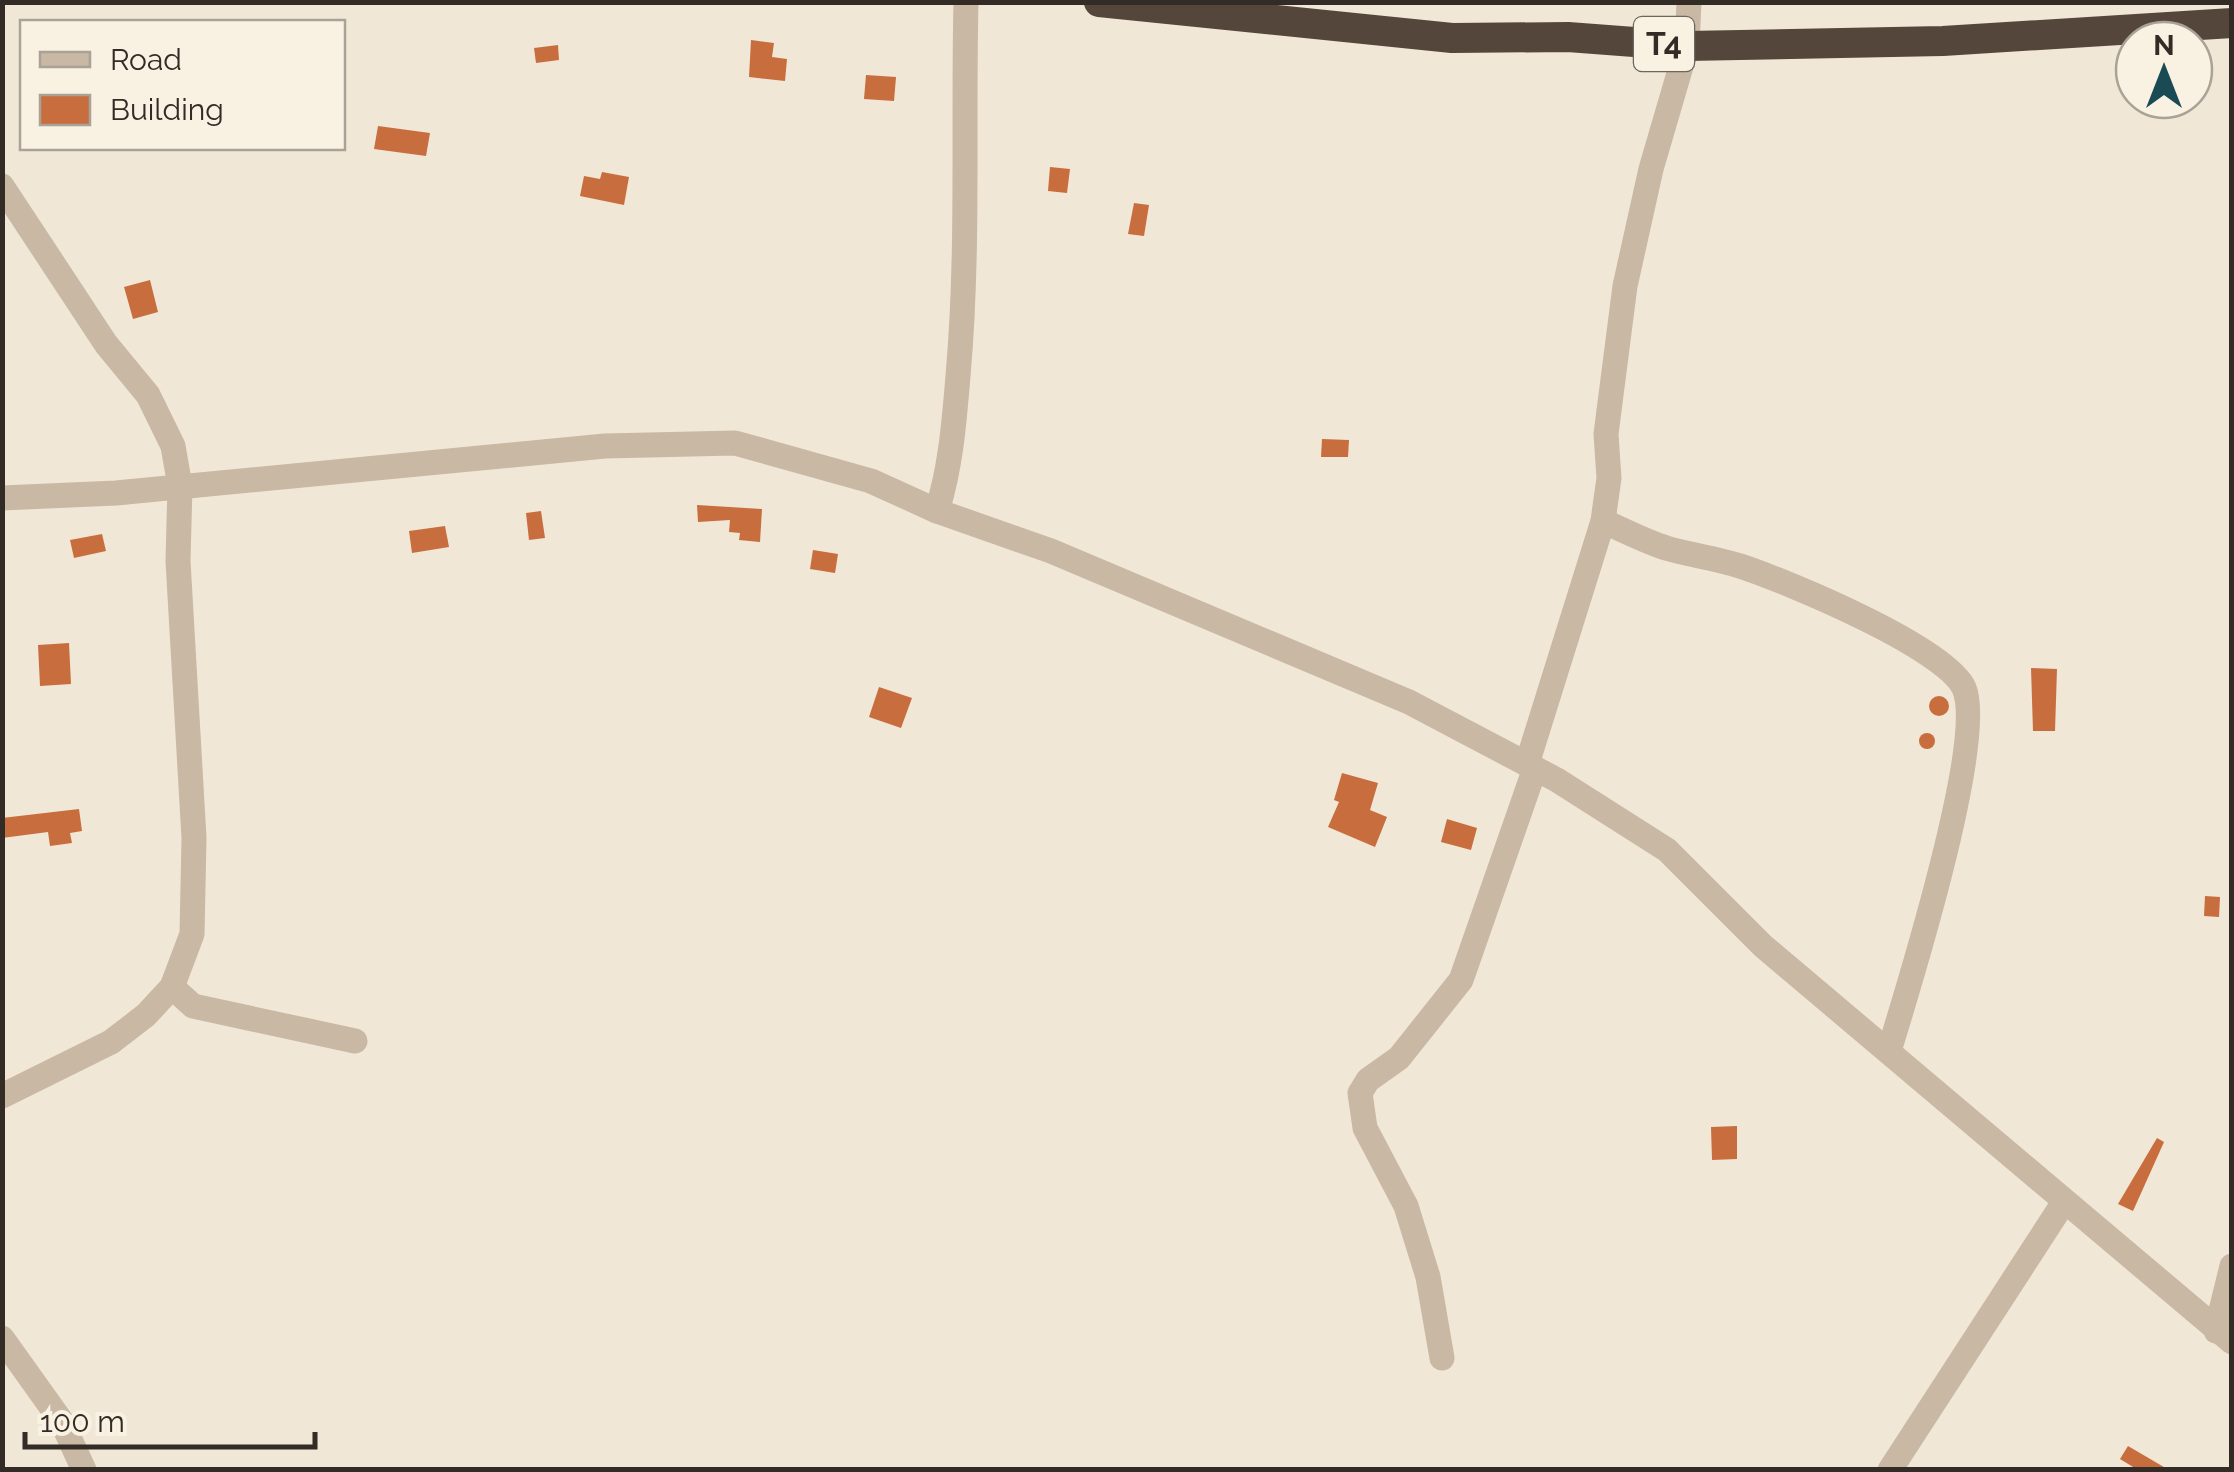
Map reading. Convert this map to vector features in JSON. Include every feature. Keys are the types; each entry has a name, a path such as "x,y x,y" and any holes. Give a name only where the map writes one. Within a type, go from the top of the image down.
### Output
{"highway":[{"name":"T4","path":"1099,2 1452,38 1568,38 1687,46 1943,41 2232,23"}],"street":[{"path":"937,511 950,473 967,281 963,150 966,2"},
{"path":"1442,1358 1428,1277 1406,1206 1365,1128 1360,1093 1368,1080 1411,1045 1461,980 1531,766 1603,521 1610,478 1606,434 1625,286 1651,169 1687,46 1689,2"},
{"path":"2,186 106,344 148,394 173,446 180,486 178,561 194,838 192,934 172,987 146,1015 111,1042 2,1096"},
{"path":"2,498 180,486 605,446 735,443 872,481 937,511 1051,551 1409,702 1531,766 1668,850 1764,946 2224,1336"},
{"path":"1603,521 1665,548 1744,567 1903,636 1939,659 1964,688 1969,716 1961,772 1931,906 1889,1051"},
{"path":"172,987 193,1006 356,1042"},
{"path":"1890,1470 2064,1202"},
{"path":"2224,1336 2232,1266"},
{"path":"2,1338 62,1422 84,1470"}],"building":[{"path":"751,40 774,43 772,57 787,59 785,81 749,77"},
{"path":"558,45 559,60 536,63 534,48"},
{"path":"866,75 896,77 894,101 864,99"},
{"path":"378,126 430,133 426,156 374,149"},
{"path":"1050,167 1070,169 1067,193 1048,191"},
{"path":"602,172 629,177 624,205 580,196 584,176 600,179"},
{"path":"1134,203 1149,205 1144,236 1128,234"},
{"path":"150,280 158,312 133,319 124,287"},
{"path":"1322,439 1349,440 1348,457 1321,457"},
{"path":"697,505 762,509 760,542 739,540 740,533 729,532 730,520 698,522"},
{"path":"541,511 545,538 529,540 526,513"},
{"path":"445,526 449,547 412,553 409,531"},
{"path":"102,534 106,551 74,558 70,540"},
{"path":"813,550 838,554 835,573 810,569"},
{"path":"69,643 71,684 40,686 38,645"},
{"path":"2031,668 2057,669 2055,731 2033,731"},
{"path":"879,687 912,698 901,728 869,717"},
{"path":"1939,696 1949,706 1939,716 1929,706"},
{"path":"1927,733 1935,741 1927,749 1919,741"},
{"path":"1342,773 1378,783 1370,810 1387,817 1375,847 1328,827 1339,802 1334,800"},
{"path":"79,809 82,831 70,833 72,843 50,846 48,832 2,838 2,818"},
{"path":"1447,819 1477,828 1471,850 1441,842"},
{"path":"2205,896 2220,897 2219,917 2204,916"},
{"path":"1737,1126 1737,1159 1712,1160 1711,1127"},
{"path":"2157,1138 2164,1142 2133,1211 2118,1204"},
{"path":"2128,1446 2169,1470 2138,1470 2120,1459"}]}
